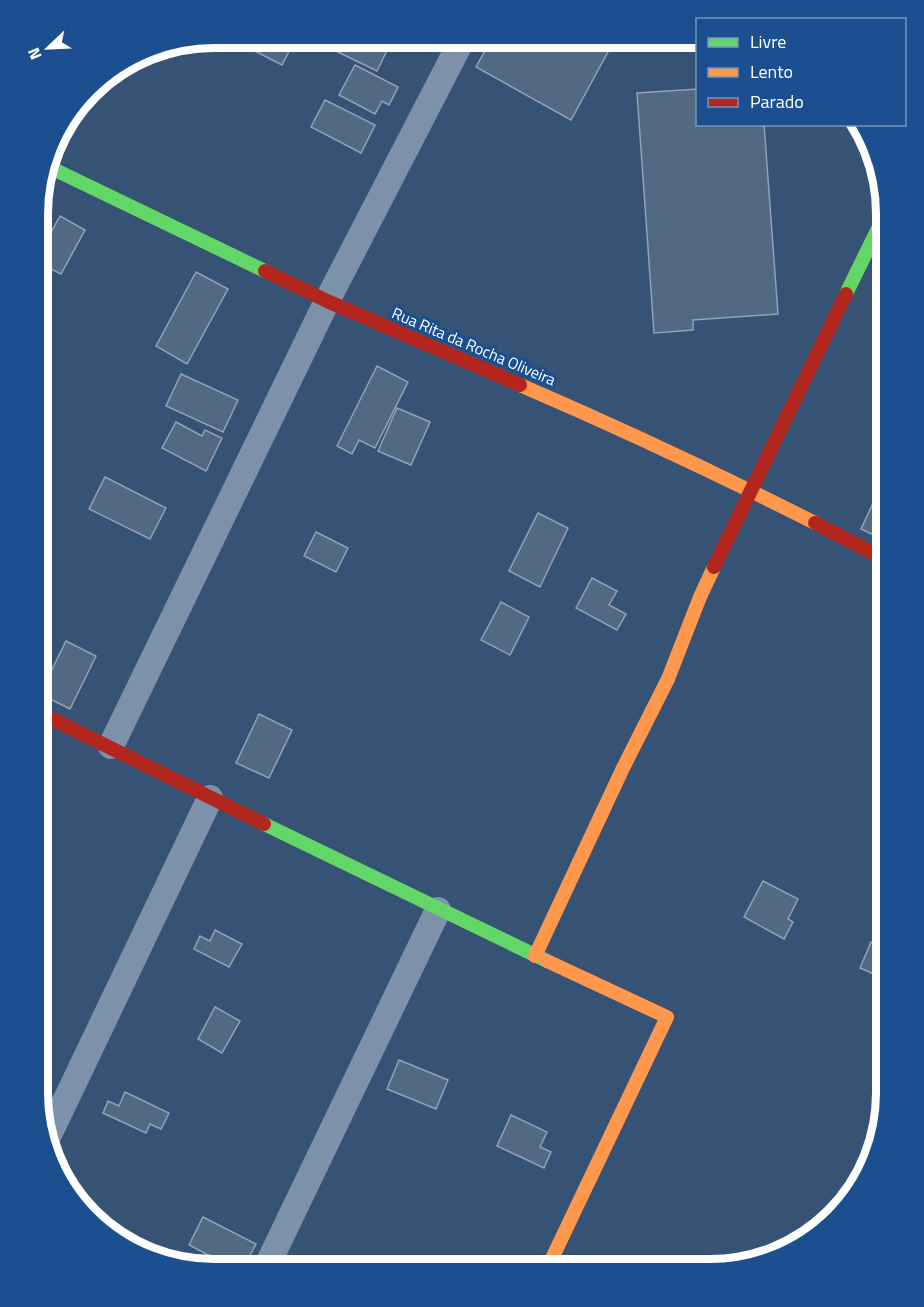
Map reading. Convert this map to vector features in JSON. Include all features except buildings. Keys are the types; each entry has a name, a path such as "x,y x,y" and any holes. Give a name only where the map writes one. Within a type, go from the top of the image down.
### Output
{"street":[{"path":"111,746 327,301 458,48"},
{"name":"Rua Rita da Rocha Oliveira","path":"54,170 327,301 590,415 750,490 876,555"},
{"path":"535,956 623,768 668,679 700,597 750,490 876,232"},
{"path":"48,717 438,910 667,1017 552,1259"},
{"path":"52,1128 210,798"},
{"path":"270,1259 438,910"}],"traffic: fast":[{"path":"54,170 265,271"},
{"path":"846,294 876,232"},
{"path":"264,824 547,961"}],"traffic: slow":[{"path":"520,385 669,452 815,523"},
{"path":"535,956 623,768 668,679 714,567"},
{"path":"547,961 667,1017 552,1259"}],"traffic: jam":[{"path":"265,271 327,301 520,385"},
{"path":"714,567 846,294"},
{"path":"815,523 876,555"},
{"path":"48,717 264,824"}]}
